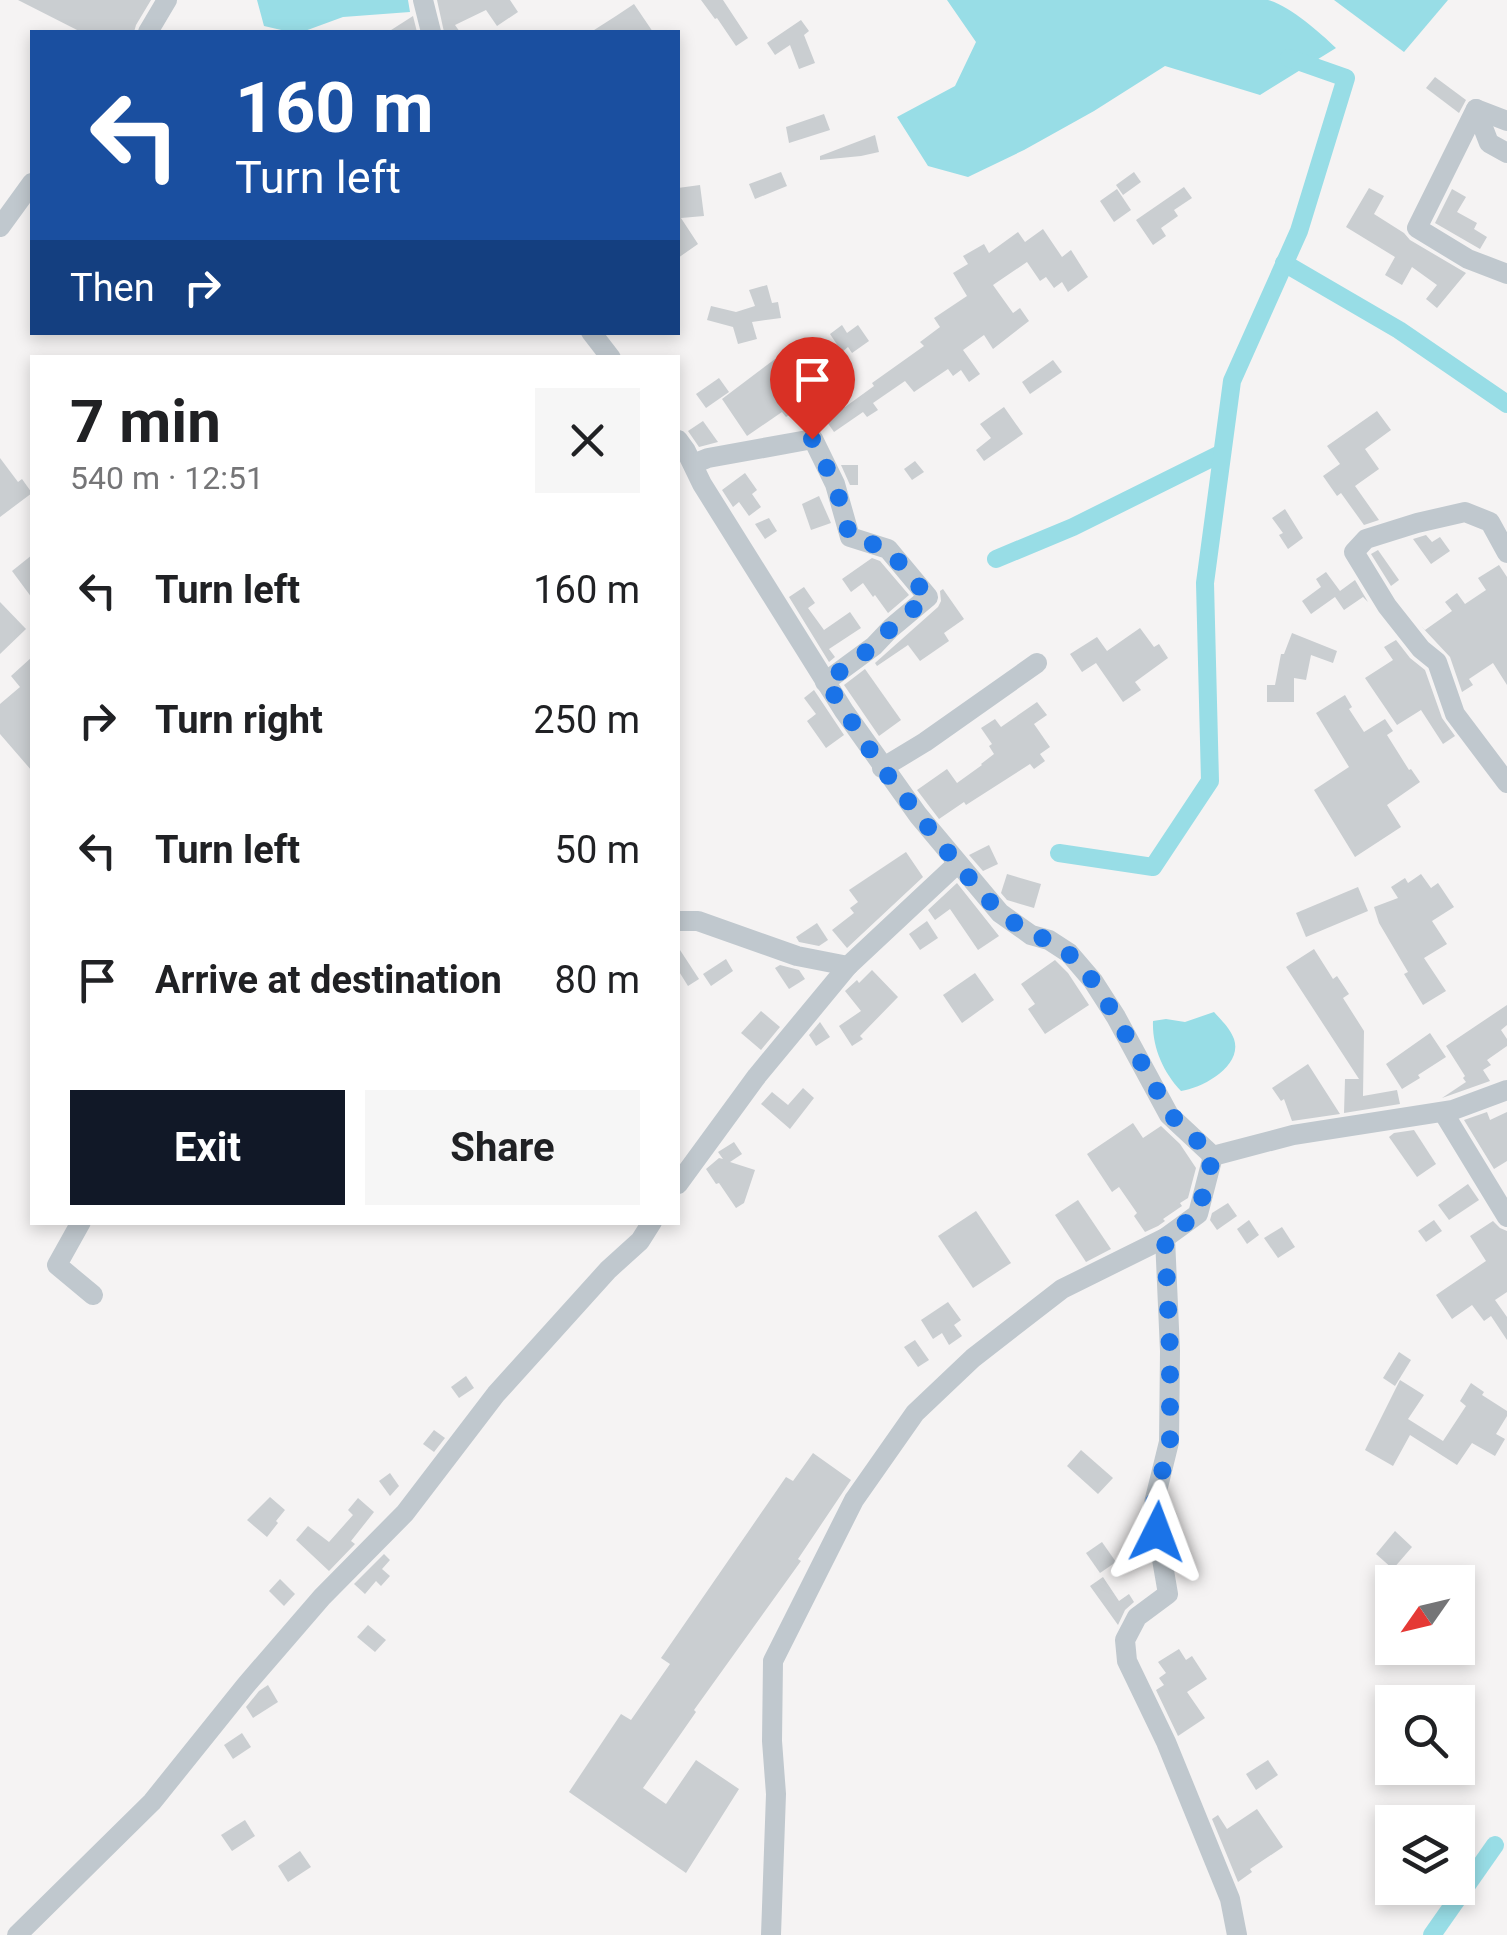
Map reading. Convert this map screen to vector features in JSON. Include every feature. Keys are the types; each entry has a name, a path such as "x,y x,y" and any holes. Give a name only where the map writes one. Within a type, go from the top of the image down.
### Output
{"street":[{"path":"149,30 167,0"},
{"path":"423,0 430,30"},
{"path":"1476,109 1507,121"},
{"path":"1476,109 1489,143 1507,154"},
{"path":"1476,109 1417,228 1468,259 1507,274"},
{"path":"0,227 30,186"},
{"path":"593,335 609,355"},
{"path":"692,464 812,439 835,484 850,537 888,549 928,597 874,646 826,682"},
{"path":"680,443 882,768 1000,913 1068,953 1093,981 1170,1114 1213,1156"},
{"path":"1507,553 1490,522 1465,512 1366,540 1354,552 1387,606 1437,662 1454,714 1507,782"},
{"path":"882,768 1037,663"},
{"path":"680,1181 757,1076 848,966 957,864"},
{"path":"680,920 698,921 798,956 848,966"},
{"path":"1213,1156 1293,1135 1452,1110 1507,1090"},
{"path":"1442,1112 1507,1217"},
{"path":"771,1935 776,1794 772,1742 774,1661 854,1500 914,1413 973,1358 1062,1289 1165,1238 1198,1214 1213,1156"},
{"path":"79,1225 57,1265 93,1295"},
{"path":"17,1935 152,1802 322,1598 405,1513 496,1394 608,1270 640,1241 650,1225"},
{"path":"1165,1238 1170,1442 1153,1506 1168,1594 1137,1618 1125,1640 1127,1661 1166,1742 1230,1899 1237,1935"}],"water":[{"path":"257,0 408,0 410,12 343,17 307,30 264,26"},
{"path":"947,0 1268,0 1295,14 1336,48 1260,95 1165,66 1094,111 968,177 928,166 897,117 955,86 976,42"},
{"path":"1334,0 1448,0 1404,52"},
{"path":"1214,1012 1234,1039 1233,1058 1210,1080 1181,1091 1160,1059 1153,1021 1185,1022"}],"building":[{"path":"18,0 151,0 135,30 77,30"},
{"path":"437,0 510,0 518,12 497,26 486,10 455,25 459,30 444,30"},
{"path":"701,0 723,0 748,38 736,46"},
{"path":"634,4 652,30 594,30"},
{"path":"413,16 416,30 391,30"},
{"path":"801,20 809,31 804,35 815,63 799,69 790,45 775,55 767,43"},
{"path":"1435,77 1466,100 1459,113 1426,88"},
{"path":"824,114 830,130 789,143 786,127"},
{"path":"875,135 879,152 820,160 820,156"},
{"path":"781,172 787,186 755,199 749,184"},
{"path":"1134,172 1141,182 1123,195 1116,185"},
{"path":"700,185 704,216 681,218 698,244 680,257 680,188"},
{"path":"1184,187 1192,198 1174,210 1178,216 1161,228 1166,236 1153,245 1136,220"},
{"path":"1369,188 1384,196 1374,214 1466,273 1437,308 1426,299 1437,285 1412,267 1402,285 1385,275 1395,257 1346,227"},
{"path":"1117,189 1131,210 1114,222 1100,201"},
{"path":"1452,189 1466,197 1457,212 1477,223 1474,229 1487,237 1480,249 1435,223"},
{"path":"1043,229 1062,257 1071,250 1088,277 1068,292 1062,282 1054,288 1046,277 1040,281 1027,262 993,285 1013,313 1020,308 1029,321 993,349 984,335 963,350 980,374 969,382 961,370 953,376 948,369 914,392 905,381 873,403 878,410 867,417 863,412 834,432 827,422 818,426 804,406 786,417 782,412 747,436 722,399 775,359 782,370 805,354 845,407 924,346 920,342 940,327 934,318 967,296 953,273 968,264 963,256 984,244 989,253 1018,232 1025,242"},
{"path":"767,285 772,303 778,302 781,318 752,322 757,339 738,344 733,327 707,320 711,306 736,312 755,306 749,290"},
{"path":"842,325 847,333 858,325 869,341 852,353 848,347 842,352 830,334"},
{"path":"1053,360 1062,372 1030,394 1022,382"},
{"path":"719,378 729,392 706,408 696,394"},
{"path":"1004,407 1023,434 984,461 976,450 991,438 980,424"},
{"path":"1377,411 1391,430 1365,449 1379,469 1355,486 1379,520 1364,525 1323,476 1340,464 1327,446"},
{"path":"703,421 718,442 699,447 688,431"},
{"path":"0,458 18,482 22,479 30,494 0,517"},
{"path":"915,461 924,472 912,480 904,469"},
{"path":"841,465 858,465 858,485 850,485"},
{"path":"745,473 757,490 752,494 761,507 749,516 739,502 733,507 722,490"},
{"path":"819,496 831,523 811,530 802,504"},
{"path":"1285,509 1303,538 1288,549 1272,518"},
{"path":"769,518 777,531 765,539 755,524"},
{"path":"1426,535 1432,542 1440,537 1450,551 1431,564 1413,539"},
{"path":"1378,550 1399,580 1391,586 1371,554"},
{"path":"30,557 30,595 12,571"},
{"path":"872,558 880,561 909,595 888,613 863,583 851,592 842,579"},
{"path":"1499,565 1507,577 1507,685 1493,663 1469,679 1473,685 1462,692 1450,657 1421,626 1425,630 1452,611 1445,602 1457,593 1465,604 1486,590 1478,578"},
{"path":"1326,572 1340,591 1355,580 1368,602 1363,597 1344,610 1335,597 1311,614 1302,601 1321,587 1316,579"},
{"path":"804,587 815,603 808,608 824,630 850,612 861,628 829,649 835,657 829,662 789,597"},
{"path":"943,589 964,619 944,633 949,641 920,661 908,645 877,666 875,663 938,607"},
{"path":"0,602 26,629 0,654"},
{"path":"1140,628 1168,658 1135,682 1141,690 1123,702 1096,663 1082,672 1070,654 1097,637 1107,651"},
{"path":"1292,633 1337,651 1333,663 1311,655 1306,680 1294,678 1294,702 1267,702 1267,685 1275,685 1281,654"},
{"path":"1396,640 1425,670 1442,718 1455,736 1443,744 1421,710 1397,725 1365,678 1393,660 1384,647"},
{"path":"30,659 30,769 0,734 0,704 20,687 11,676"},
{"path":"865,669 901,720 879,736 844,685"},
{"path":"814,690 844,735 826,748 807,721 816,714 804,698"},
{"path":"1345,695 1364,732 1385,719 1393,731 1387,735 1420,782 1387,805 1401,827 1355,857 1314,790 1349,767 1316,713"},
{"path":"1037,702 1047,715 1034,724 1050,747 1040,754 1045,761 1034,769 1030,764 939,819 917,790 947,769 957,783 982,765 994,754 981,728 995,719 1001,727"},
{"path":"989,845 998,864 983,871 969,855"},
{"path":"906,852 923,877 847,948 832,930 854,913 850,908 858,902 849,890"},
{"path":"1007,874 1041,884 1034,908 1007,900 1001,893"},
{"path":"1421,874 1431,888 1438,883 1454,907 1432,921 1447,944 1424,958 1446,991 1423,1005 1404,974 1408,972 1374,907 1398,898 1391,887 1405,878 1408,883"},
{"path":"957,883 999,936 978,950 950,909 935,920 928,910"},
{"path":"1358,887 1368,911 1306,937 1296,913"},
{"path":"927,921 938,938 920,950 909,934"},
{"path":"817,923 828,940 819,946 799,942 796,937"},
{"path":"1314,949 1333,979 1337,976 1349,994 1343,998 1364,1031 1363,1096 1397,1090 1400,1104 1344,1113 1345,1079 1359,1079 1286,967"},
{"path":"680,950 699,979 688,986 680,973"},
{"path":"726,959 733,971 711,986 703,974"},
{"path":"1055,960 1089,1005 1045,1034 1028,1009 1035,1004 1021,984"},
{"path":"780,965 799,970 805,979 789,989 775,968"},
{"path":"872,970 898,997 860,1036 863,1039 852,1046 839,1026 861,1011 845,991"},
{"path":"975,973 994,1000 962,1023 943,995"},
{"path":"1507,1005 1507,1025 1501,1030 1507,1046 1487,1060 1491,1065 1483,1070 1490,1081 1442,1098 1466,1082 1446,1046"},
{"path":"761,1011 780,1027 761,1050 741,1033"},
{"path":"820,1022 830,1037 816,1046 809,1035"},
{"path":"1430,1033 1446,1057 1402,1089 1386,1064"},
{"path":"1308,1064 1340,1114 1292,1121 1284,1099 1281,1101 1272,1088"},
{"path":"803,1088 814,1098 790,1129 761,1104 772,1092 788,1105"},
{"path":"1487,1112 1490,1120 1507,1112 1507,1161 1494,1169 1464,1120"},
{"path":"1133,1123 1143,1138 1161,1126 1180,1144 1196,1168 1182,1206 1145,1232 1119,1187 1112,1192 1087,1154"},
{"path":"1414,1130 1436,1164 1417,1177 1389,1137"},
{"path":"734,1142 742,1154 730,1162 755,1170 744,1203 736,1208 706,1169 723,1159 718,1152"},
{"path":"1468,1184 1479,1200 1449,1220 1438,1205"},
{"path":"1078,1200 1111,1249 1086,1262 1055,1215"},
{"path":"1228,1203 1237,1216 1217,1230 1210,1220 1212,1213"},
{"path":"976,1211 1011,1263 973,1288 938,1236"},
{"path":"1249,1220 1259,1235 1247,1244 1237,1229"},
{"path":"1434,1220 1442,1231 1426,1242 1418,1231"},
{"path":"1493,1221 1507,1231 1507,1292 1495,1300 1507,1317 1507,1340 1491,1316 1484,1321 1472,1305 1452,1319 1436,1295 1486,1261 1470,1236"},
{"path":"1282,1227 1295,1247 1278,1258 1264,1238"},
{"path":"948,1302 961,1320 954,1325 962,1336 949,1345 942,1333 933,1339 921,1320"},
{"path":"915,1340 929,1360 918,1367 904,1347"},
{"path":"1399,1352 1411,1360 1395,1386 1383,1378"},
{"path":"466,1376 474,1388 459,1398 451,1387"},
{"path":"1400,1380 1424,1395 1408,1419 1443,1441 1466,1406 1460,1401 1471,1383 1484,1392 1482,1395 1507,1411 1496,1434 1505,1439 1495,1456 1472,1443 1457,1465 1410,1435 1393,1466 1365,1450"},
{"path":"434,1430 445,1438 434,1452 423,1444"},
{"path":"1081,1450 1113,1478 1098,1494 1067,1466"},
{"path":"813,1453 851,1480 798,1559 801,1561 643,1788 666,1804 696,1760 739,1789 686,1873 569,1792 621,1714 631,1720 670,1664 661,1658 786,1477 793,1481"},
{"path":"390,1473 399,1486 390,1496 379,1481"},
{"path":"270,1497 285,1510 267,1537 247,1520"},
{"path":"358,1498 374,1512 351,1541 355,1544 329,1571 296,1540 308,1526 329,1542 353,1515 348,1510"},
{"path":"1395,1531 1412,1547 1396,1565 1388,1565 1376,1554"},
{"path":"1102,1542 1116,1562 1100,1573 1086,1553"},
{"path":"384,1554 390,1560 382,1569 390,1576 381,1586 376,1581 365,1594 354,1584"},
{"path":"1103,1577 1119,1601 1129,1594 1134,1602 1118,1625 1090,1586"},
{"path":"280,1579 295,1594 284,1606 269,1591"},
{"path":"368,1625 386,1640 375,1652 357,1637"},
{"path":"1179,1649 1186,1660 1192,1656 1207,1679 1187,1692 1205,1718 1178,1736 1156,1690 1164,1685 1159,1678 1166,1673 1158,1662"},
{"path":"268,1685 278,1702 253,1718 246,1707"},
{"path":"242,1733 251,1747 233,1759 224,1745"},
{"path":"1268,1760 1278,1775 1256,1790 1246,1774"},
{"path":"1257,1809 1283,1847 1238,1882 1212,1819 1218,1815 1227,1829"},
{"path":"245,1820 255,1836 232,1851 221,1835"},
{"path":"300,1851 311,1867 288,1882 278,1866"}],"waterway":[{"path":"1059,853 1153,867 1210,781 1205,583 1232,381 1299,231 1346,78 1289,58"},
{"path":"1284,263 1399,330 1507,404"},
{"path":"996,559 1073,527 1222,453"},
{"path":"1432,1935 1495,1845"}],"route":[{"path":"812,439 835,484 850,537 888,549 928,597 874,646 826,682 879,764 1000,913 1068,953 1093,981 1170,1114 1213,1156 1198,1214 1165,1238 1170,1442 1153,1506 1157,1532"}]}
